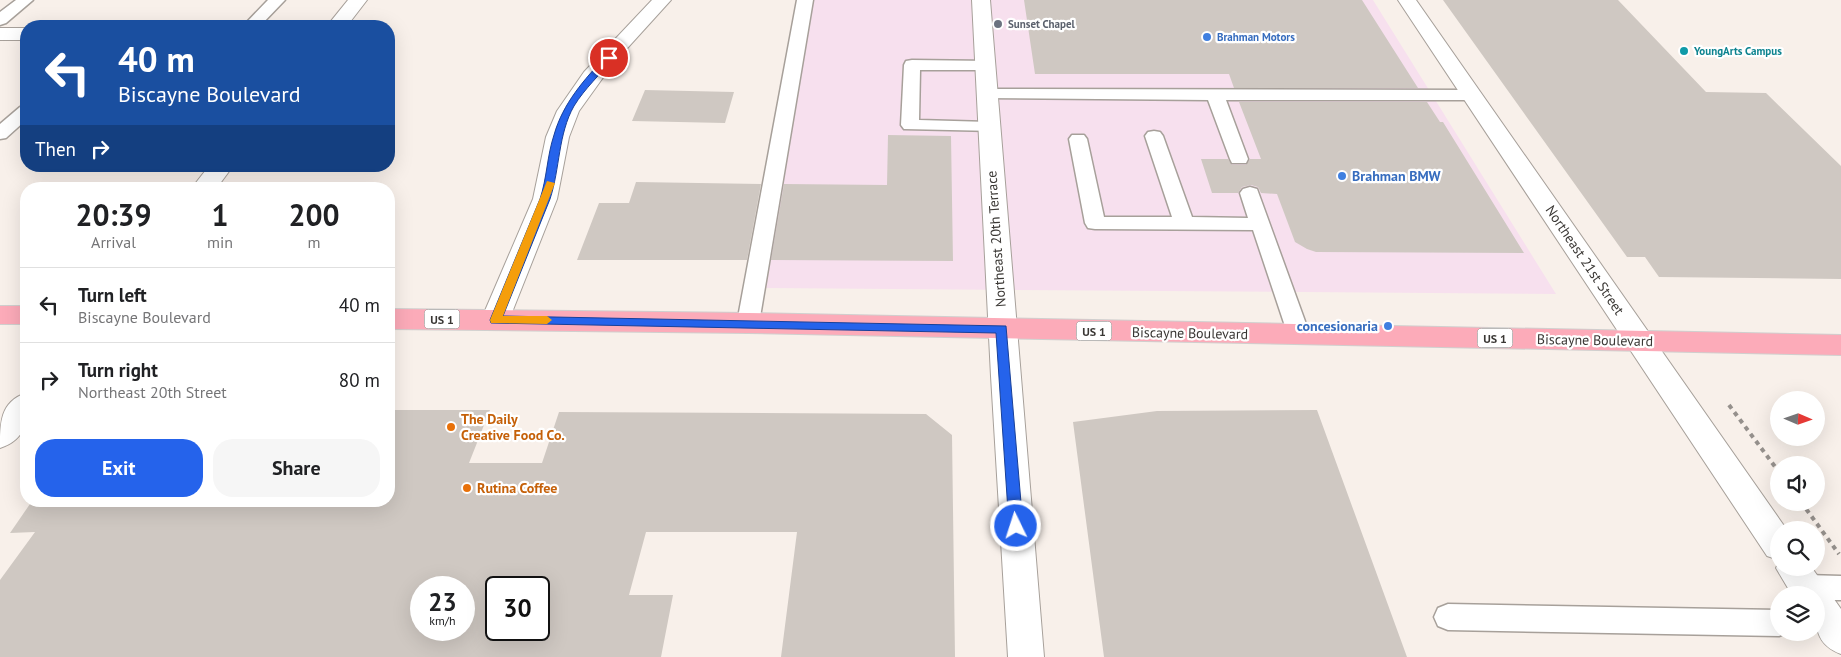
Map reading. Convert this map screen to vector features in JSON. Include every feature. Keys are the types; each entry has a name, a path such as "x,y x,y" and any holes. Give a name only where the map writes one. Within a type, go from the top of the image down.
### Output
{"main road":[{"path":"0,315 20,315"},
{"name":"Biscayne Boulevard","path":"395,319 748,323 1841,345"}],"street":[{"path":"342,20 358,0"},
{"path":"495,320 545,199 551,181 558,136 569,108 583,87 662,0"},
{"name":"Northeast 20th Terrace","path":"981,0 1002,329 1026,657"},
{"name":"Northeast 21st Street","path":"1407,0 1770,533"},
{"path":"0,34 20,34"},
{"path":"209,182 217,172"},
{"path":"0,436 20,411"}],"lane":[{"path":"0,20 25,0"},
{"path":"257,20 277,0"},
{"path":"748,323 779,158 805,0"},
{"path":"985,64 912,65 910,125 989,127"},
{"path":"986,94 1472,95"},
{"path":"1215,94 1239,159"},
{"path":"0,134 20,116"},
{"path":"1154,136 1184,224"},
{"path":"1078,139 1095,223 1261,224"},
{"path":"1250,193 1299,335"},
{"path":"1825,599 1841,588"},
{"path":"1448,617 1770,623"}],"path":[{"path":"1729,405 1770,460"},
{"path":"1808,511 1841,556"}],"shaded area":[{"path":"811,0 1373,0 1556,294 766,288"}],"building":[{"name":"Brahman Motors","path":"1024,0 1362,0 1418,88 1234,88 1229,74 1035,74"},
{"path":"1443,0 1618,0 1706,92 1766,93 1841,166 1841,279 1659,277 1645,257 1627,257"},
{"path":"645,90 734,92 725,123 632,121"},
{"name":"Brahman BMW","path":"1239,102 1427,102 1440,122 1443,122 1524,253 1316,252 1307,249 1295,242 1277,194 1261,193 1258,187 1251,185 1242,187 1238,193 1212,193 1201,159 1228,159 1232,165 1246,165 1250,159 1261,159"},
{"path":"888,135 951,136 953,261 771,260 784,184 887,185"},
{"path":"636,182 761,184 747,260 577,260 599,203 629,203"},
{"path":"395,410 490,410 469,463 542,463 559,412 926,414 952,435 955,657 781,657 797,532 646,532 629,595 673,595 661,657 0,657 0,580 35,532 10,533 28,507 395,507"},
{"path":"1317,410 1407,657 1104,657 1073,422 1157,411"}],"slow traffic":[{"path":"547,320 495,320 513,274 542,210 550,183"}],"place":[{"name":"Sunset Chapel","path":"998,24"},
{"name":"Brahman Motors","path":"1207,37"},
{"name":"YoungArts Campus","path":"1684,51"},
{"name":"Brahman BMW","path":"1342,176"},
{"name":"concesionaria","path":"1388,326"},
{"name":"The Daily Creative Food Co.","path":"451,427"},
{"name":"Rutina Coffee","path":"467,488"}],"route":[{"path":"609,58 583,87 569,108 560,128 551,181 542,210 513,274 495,320 1002,329 1016,526"}]}
